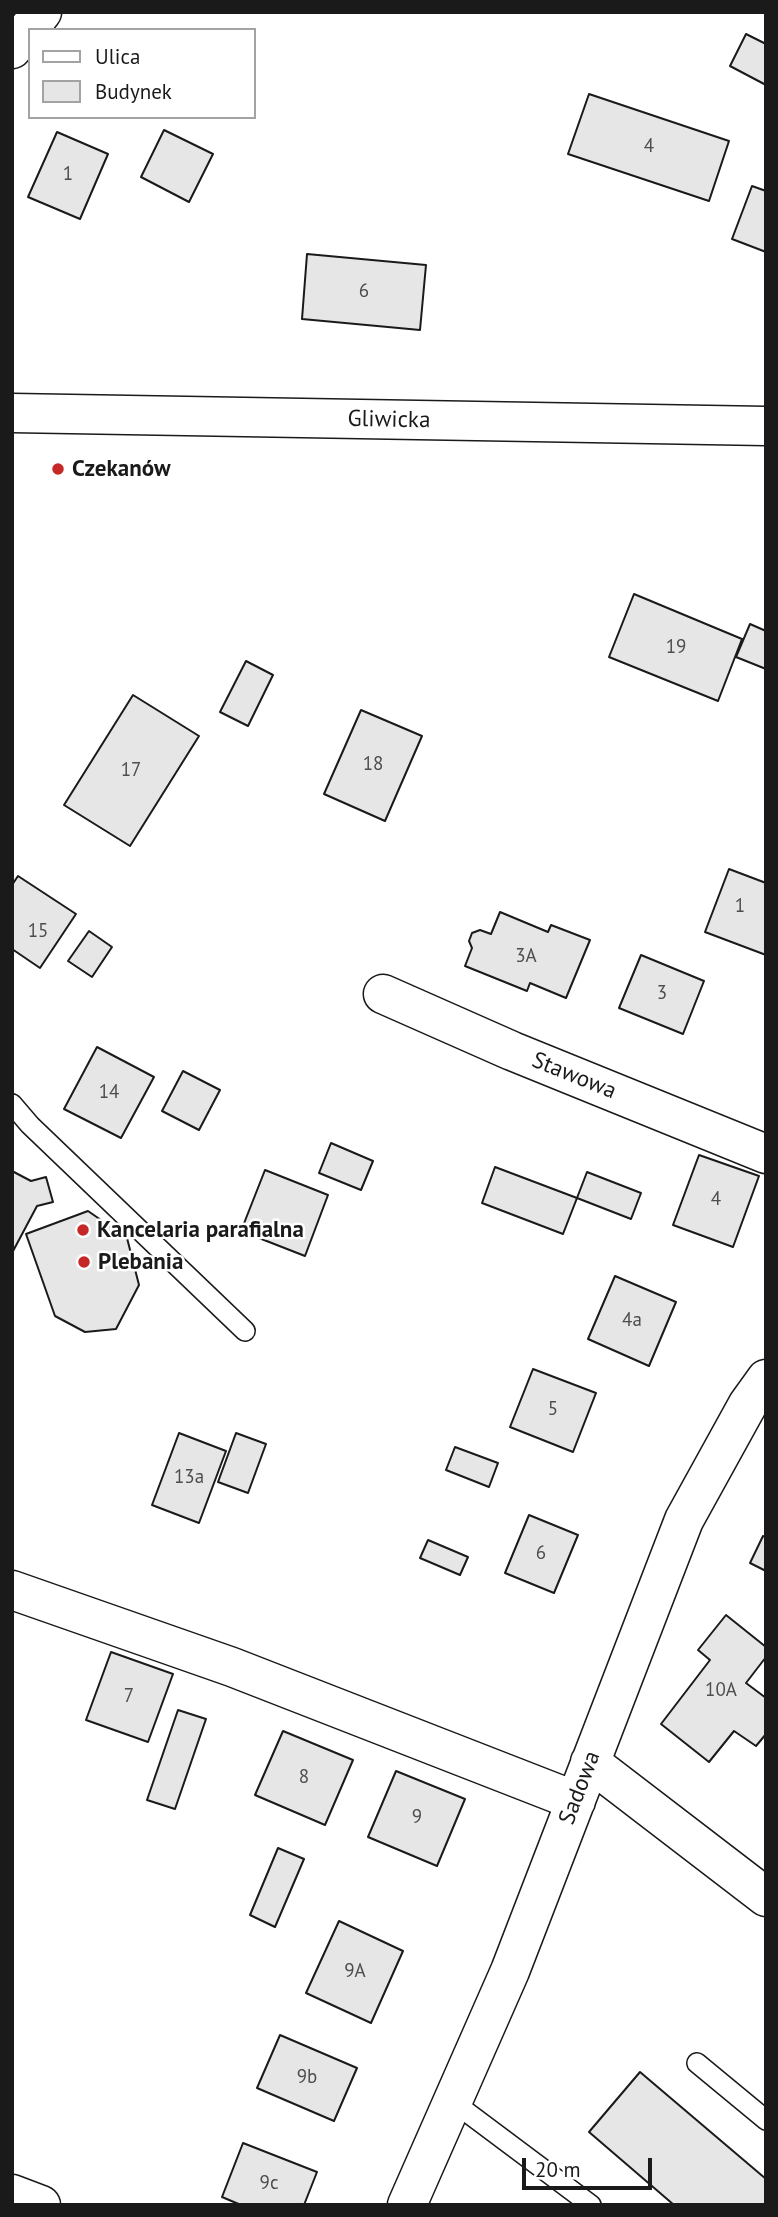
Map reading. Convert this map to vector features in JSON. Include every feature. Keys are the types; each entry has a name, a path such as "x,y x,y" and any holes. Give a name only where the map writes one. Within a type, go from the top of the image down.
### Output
{"street":[{"path":"29,28 42,12"},
{"path":"12,49 28,29"},
{"name":"Gliwicka","path":"12,413 766,426"},
{"name":"Stawowa","path":"383,994 512,1051 766,1154"},
{"name":"Sadowa","path":"407,2205 510,1970 684,1520 748,1404 766,1379"},
{"path":"12,1590 232,1667 576,1801"},
{"path":"590,1762 766,1897"},
{"path":"12,2194 41,2205"}],"lane":[{"path":"12,1104 30,1125 245,1331"},
{"path":"697,2063 766,2120"},
{"path":"452,2101 591,2205"}],"building":[{"path":"746,34 766,44 766,85 730,66"},
{"path":"589,94 729,141 709,201 568,154"},
{"path":"164,130 213,154 189,202 141,177"},
{"path":"57,132 108,154 80,219 28,197"},
{"path":"752,186 766,191 766,252 732,239"},
{"path":"307,254 426,265 420,330 302,319"},
{"path":"634,594 742,639 718,701 609,657"},
{"path":"750,624 766,631 766,669 736,657"},
{"path":"246,661 273,675 248,726 220,712"},
{"path":"133,695 199,736 130,846 64,805"},
{"path":"361,710 422,736 385,821 324,794"},
{"path":"729,869 766,883 766,955 705,932"},
{"path":"18,876 76,914 40,968 12,949 12,885"},
{"path":"500,912 548,932 551,925 590,940 566,998 530,983 527,991 465,966 472,948 469,941 472,933 480,930 491,934"},
{"path":"89,931 112,947 92,977 68,961"},
{"path":"641,955 704,981 683,1034 619,1008"},
{"path":"97,1047 154,1077 121,1138 64,1109"},
{"path":"183,1071 220,1090 199,1130 162,1111"},
{"path":"331,1143 373,1161 361,1190 319,1173"},
{"path":"699,1155 759,1176 733,1247 673,1225"},
{"path":"495,1167 577,1198 563,1234 482,1203"},
{"path":"265,1170 328,1195 305,1256 241,1231"},
{"path":"12,1171 31,1181 46,1177 53,1202 37,1206 12,1253"},
{"path":"587,1172 641,1193 631,1219 577,1198"},
{"name":"Plebania","path":"88,1211 127,1238 139,1285 116,1329 85,1332 55,1316 26,1234"},
{"path":"615,1276 676,1302 649,1366 588,1339"},
{"path":"533,1369 596,1393 573,1452 510,1427"},
{"path":"179,1433 226,1451 199,1523 152,1505"},
{"path":"236,1433 266,1444 248,1493 218,1482"},
{"path":"455,1447 498,1463 489,1487 446,1470"},
{"path":"529,1515 578,1535 554,1593 505,1573"},
{"path":"763,1536 766,1537 766,1571 750,1563"},
{"path":"428,1540 468,1557 460,1575 420,1558"},
{"path":"726,1615 766,1647 766,1657 746,1683 766,1698 766,1734 756,1746 734,1731 709,1762 661,1724 710,1660 698,1650"},
{"path":"111,1652 173,1674 148,1742 86,1720"},
{"path":"178,1710 206,1719 175,1809 147,1800"},
{"path":"283,1731 353,1760 325,1825 255,1795"},
{"path":"396,1771 465,1799 437,1866 368,1837"},
{"path":"278,1848 304,1859 275,1927 250,1915"},
{"path":"339,1921 403,1951 371,2023 306,1993"},
{"path":"280,2035 357,2068 334,2121 257,2088"},
{"path":"640,2072 766,2179 766,2205 674,2205 589,2132"},
{"path":"243,2143 317,2172 304,2205 241,2205 222,2197"}],"place":[{"name":"Czekanów","path":"58,469"},
{"name":"Kancelaria parafialna","path":"83,1230"},
{"name":"Plebania","path":"84,1262"}]}
